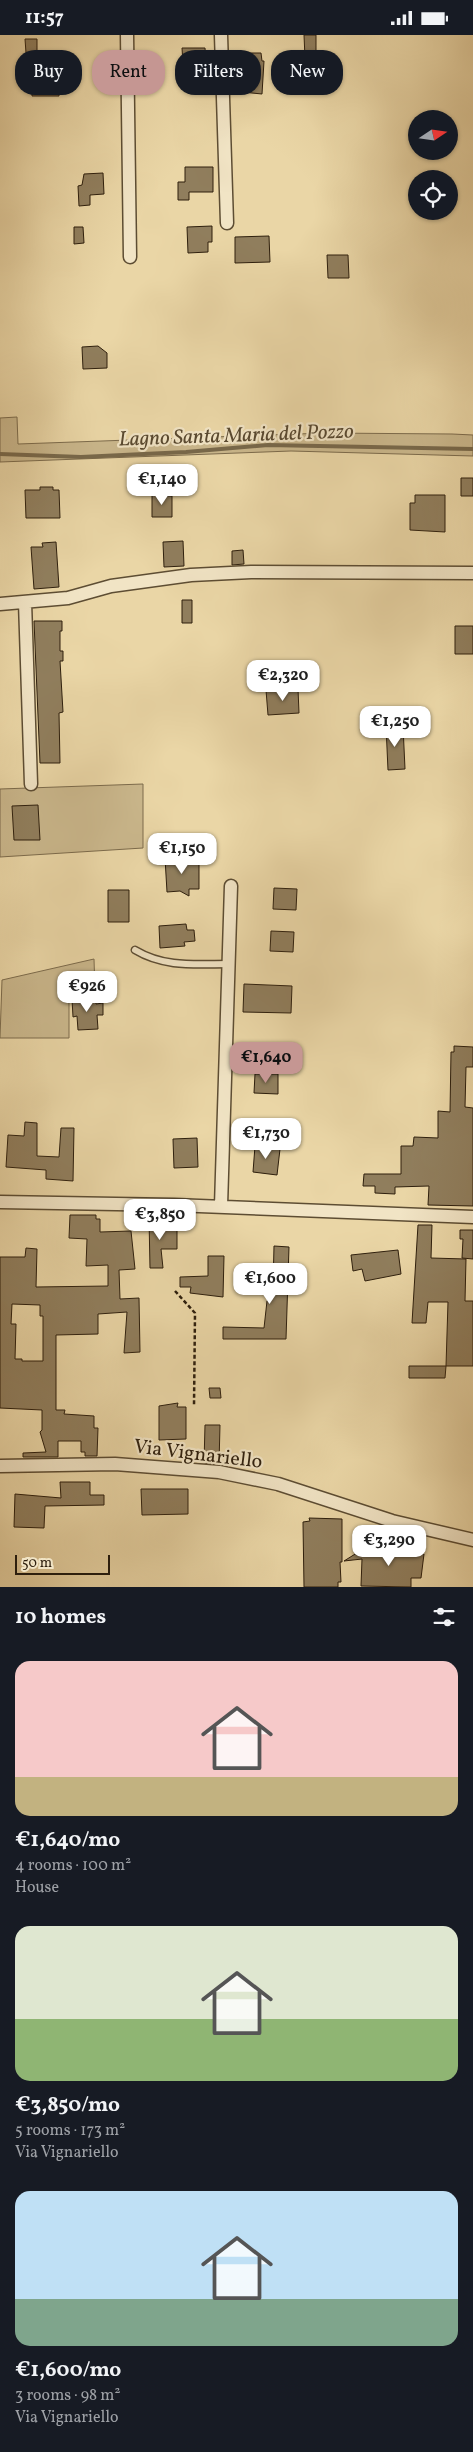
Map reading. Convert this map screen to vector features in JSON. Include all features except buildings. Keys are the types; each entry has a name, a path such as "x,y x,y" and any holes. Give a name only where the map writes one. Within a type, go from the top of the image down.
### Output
{"street":[{"path":"126,35 130,257"},
{"path":"221,35 227,223"},
{"path":"0,604 68,598 111,586 191,575 251,572 473,573"},
{"path":"25,602 31,784"},
{"path":"221,1207 231,886"},
{"path":"0,1202 221,1207 473,1217"},
{"name":"Via Vignariello","path":"0,1466 115,1464 228,1473 278,1484 392,1521 473,1540"}],"lane":[{"path":"135,951 150,960 164,963 230,964"}],"path":[{"path":"175,1291 195,1313 194,1407"}],"shaded area":[{"path":"17,417 18,444 325,433 452,434 473,435 473,456 291,451 0,462 0,418"},
{"path":"143,784 143,848 0,857 0,789"},
{"path":"94,959 95,992 69,993 69,1038 0,1038 2,980"}],"waterway":[{"name":"Lagno Santa Maria del Pozzo","path":"0,454 81,457 186,452 268,445 473,449"}]}
